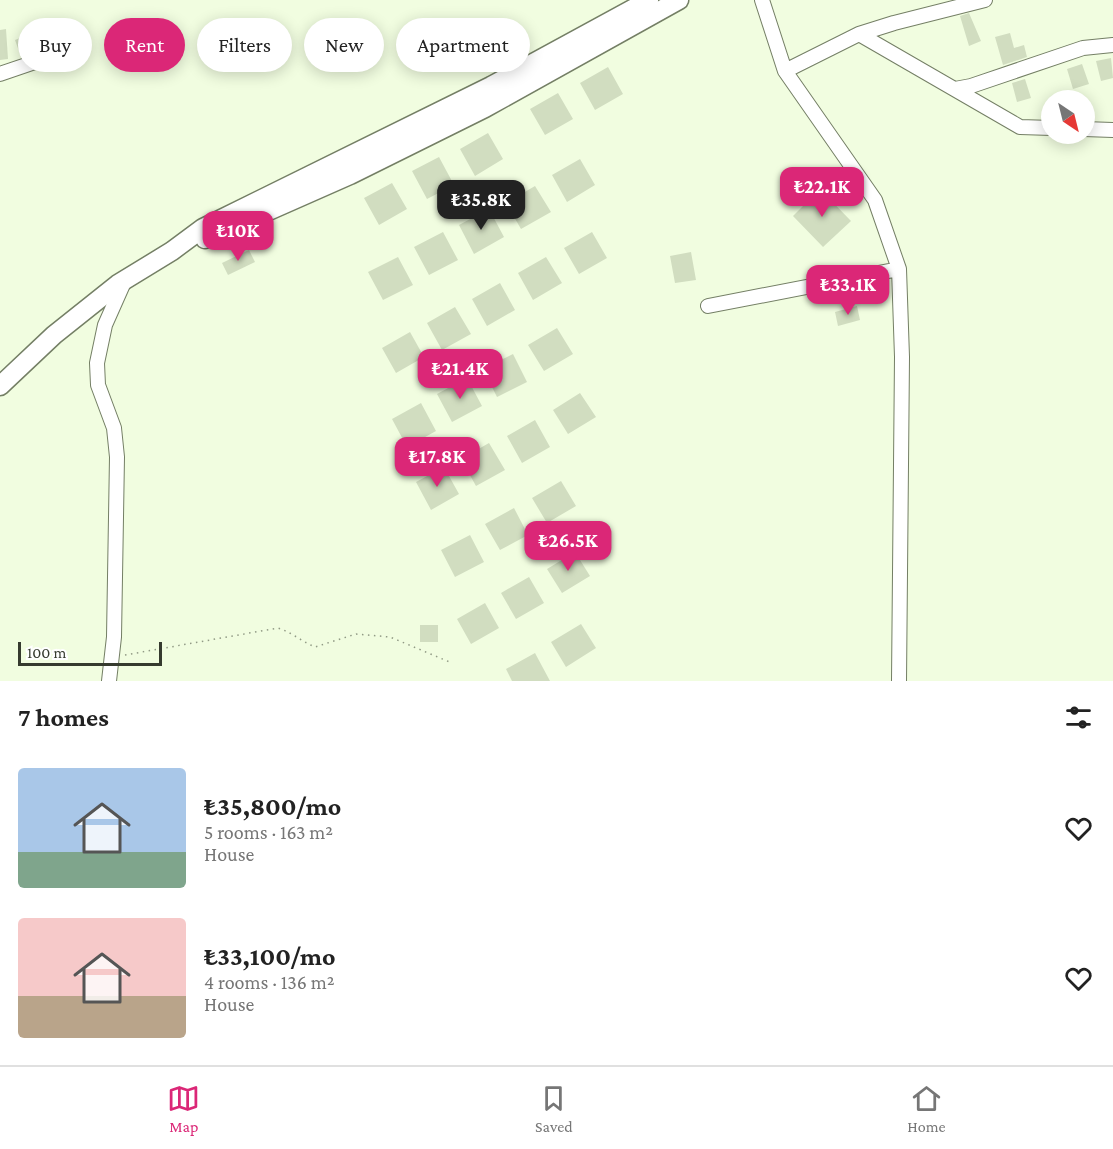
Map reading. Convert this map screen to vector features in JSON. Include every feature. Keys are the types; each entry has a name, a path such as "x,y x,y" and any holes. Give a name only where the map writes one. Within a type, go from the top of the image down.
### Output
{"main road":[{"path":"0,386 54,335 125,280 172,251 203,228 491,86 621,7 649,0"},
{"path":"172,251 217,235 350,175 485,108 680,0"}],"street":[{"path":"762,0 785,71 875,200 899,269 902,357 898,681"},
{"path":"785,71 859,34 894,22 985,0"},
{"path":"859,34 1020,127 1041,128"},
{"path":"955,89 1083,48 1113,45"},
{"path":"0,74 18,68"},
{"path":"1095,129 1113,130"},
{"path":"708,306 899,269"},
{"path":"109,681 114,637 117,457 114,428 98,386 97,363 105,325 125,280"}],"path":[{"path":"112,657 278,628 289,631 297,639 315,647 356,634 390,638 452,663"}],"building":[{"path":"969,13 981,41 969,46 960,16"},
{"path":"6,29 8,59 0,60 0,30"},
{"path":"1010,33 1014,48 1024,45 1027,57 1003,65 995,37"},
{"path":"1111,58 1113,78 1101,81 1096,61"},
{"path":"1082,64 1089,84 1073,89 1067,69"},
{"path":"608,67 623,94 595,110 580,83"},
{"path":"1025,79 1031,98 1017,102 1012,83"},
{"path":"558,93 573,119 545,135 530,109"},
{"path":"488,133 503,159 475,176 460,149"},
{"path":"439,157 454,185 427,199 412,171"},
{"path":"580,159 595,185 567,202 552,175"},
{"path":"392,183 407,209 379,225 364,198"},
{"path":"535,186 551,212 521,229 506,203"},
{"path":"820,189 851,221 823,247 793,216"},
{"path":"489,209 504,237 474,254 459,225"},
{"path":"443,232 458,260 429,275 414,247"},
{"path":"592,232 607,258 579,274 564,248"},
{"path":"249,250 255,262 228,275 222,263"},
{"path":"691,252 696,280 675,283 670,256"},
{"path":"398,257 413,285 383,300 368,272"},
{"path":"546,257 562,283 533,300 518,273"},
{"path":"500,283 515,310 487,326 472,299"},
{"path":"857,306 860,320 838,326 835,312"},
{"path":"455,307 471,334 442,350 427,323"},
{"path":"557,328 573,354 544,371 528,345"},
{"path":"410,332 424,357 396,373 382,348"},
{"path":"513,354 527,382 497,397 483,369"},
{"path":"467,378 482,406 452,422 437,394"},
{"path":"580,393 596,417 568,434 553,410"},
{"path":"421,403 436,431 407,447 392,419"},
{"path":"535,420 550,447 522,463 507,436"},
{"path":"489,443 505,470 476,486 461,459"},
{"path":"444,467 459,494 431,510 416,482"},
{"path":"561,481 576,506 547,523 532,498"},
{"path":"514,508 528,535 500,550 485,524"},
{"path":"470,535 484,562 455,577 441,550"},
{"path":"575,552 590,576 562,593 547,569"},
{"path":"529,577 544,603 516,619 501,593"},
{"path":"485,603 499,628 471,644 457,619"},
{"path":"581,624 596,648 566,667 551,642"},
{"path":"420,625 438,625 438,642 420,642"},
{"path":"535,653 550,681 512,681 506,669"}]}
